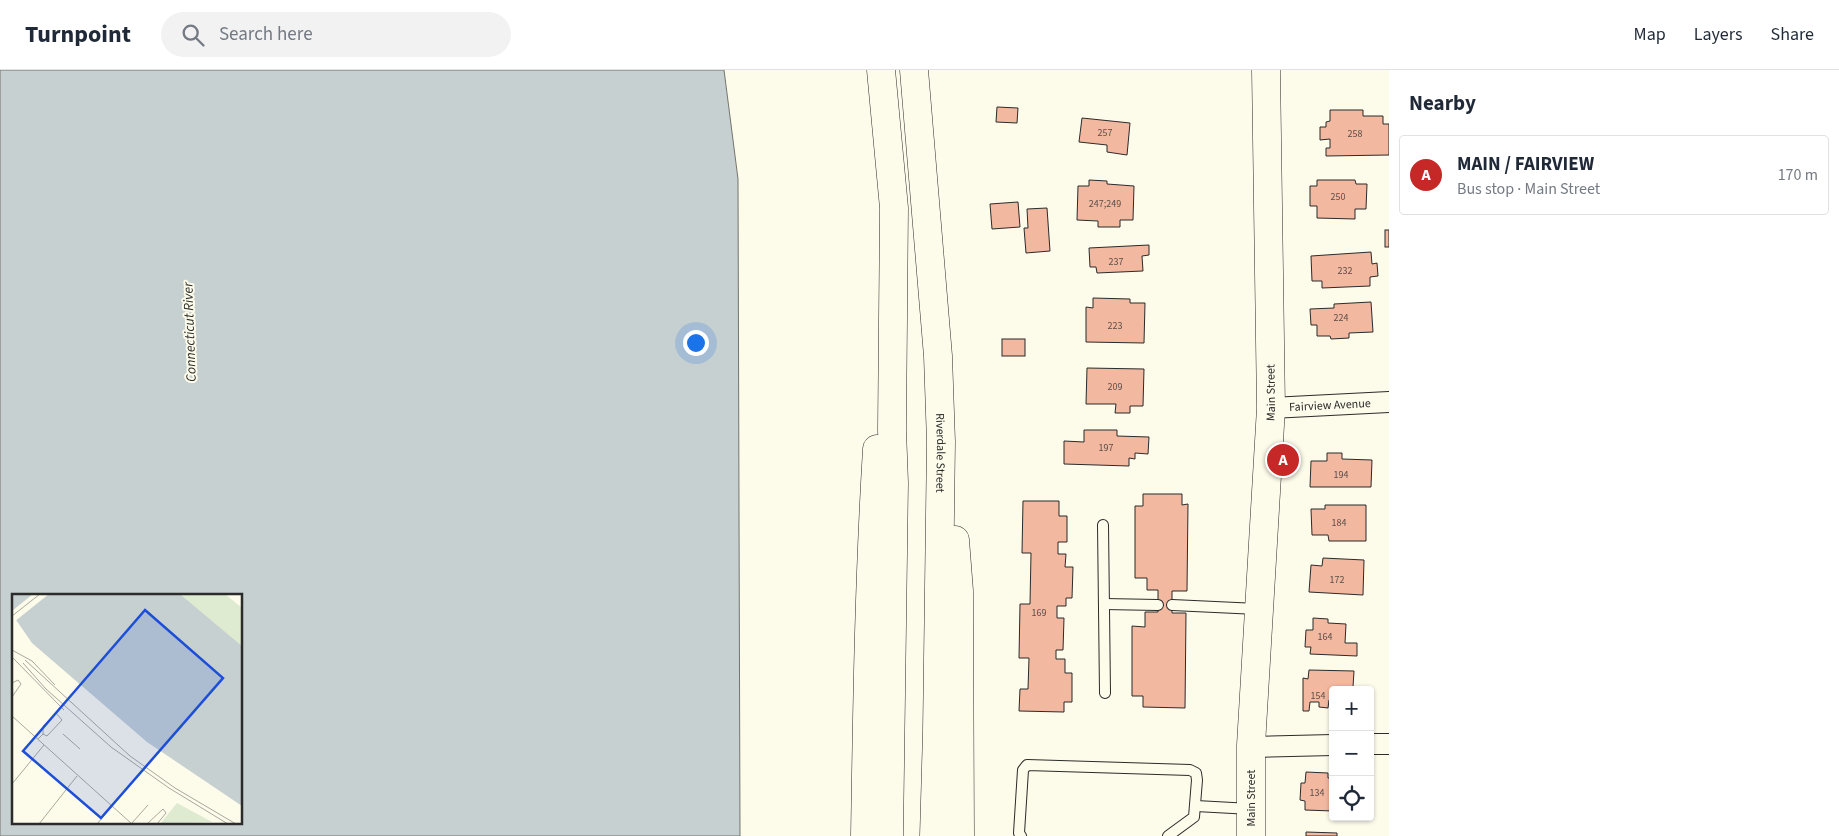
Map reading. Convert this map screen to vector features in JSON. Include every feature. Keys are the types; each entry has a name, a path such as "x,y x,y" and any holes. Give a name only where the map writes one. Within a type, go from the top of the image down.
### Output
{"main road":[{"path":"881,70 894,208 892,430 894,483 889,836"},
{"name":"Riverdale Street","path":"914,70 938,356 941,485 934,836"},
{"name":"Main Street","path":"1251,836 1252,747 1271,408 1266,70"},
{"path":"865,836 872,523 894,208"},
{"path":"938,356 959,591 960,836"}],"street":[{"name":"Fairview Avenue","path":"1271,408 1389,402"},
{"path":"1374,744 1389,744"},
{"path":"1252,747 1329,745"}],"lane":[{"path":"1103,525 1105,693"},
{"path":"1104,604 1158,605"},
{"path":"1172,604 1259,609"},
{"path":"1021,836 1019,833 1023,770 1026,765 1190,770 1196,773 1197,780 1194,817 1168,836"},
{"path":"1196,806 1252,808"}],"water":[{"name":"Connecticut River","path":"0,70 724,70 738,179 740,836 0,836"}],"building":[{"path":"997,107 1018,108 1017,123 996,122"},
{"path":"1330,110 1363,110 1363,116 1383,116 1383,124 1389,124 1389,155 1326,156 1326,148 1330,148 1330,139 1320,140 1320,127 1326,127 1326,122 1330,121"},
{"path":"1082,118 1130,123 1127,155 1107,152 1107,145 1079,142"},
{"path":"1089,180 1107,181 1107,184 1134,186 1133,220 1120,220 1120,227 1098,227 1098,221 1077,220 1078,186 1089,186"},
{"path":"1317,180 1355,180 1356,184 1367,184 1366,209 1355,209 1355,219 1317,218 1317,206 1310,206 1310,186 1317,186"},
{"path":"1018,202 1020,227 992,229 990,204"},
{"path":"1047,208 1050,251 1026,253 1024,228 1028,228 1027,209"},
{"path":"1385,230 1389,230 1389,247 1385,247"},
{"path":"1149,245 1149,255 1142,256 1143,271 1097,273 1096,267 1090,267 1089,248"},
{"path":"1371,252 1372,264 1377,263 1378,276 1370,277 1370,286 1322,288 1322,281 1312,281 1311,256"},
{"path":"1093,298 1130,299 1130,303 1145,303 1144,343 1086,342 1086,307 1093,308"},
{"path":"1371,302 1373,332 1349,333 1349,338 1331,339 1330,336 1317,336 1317,325 1311,325 1310,309 1334,308 1334,304"},
{"path":"1002,339 1025,339 1025,356 1002,356"},
{"path":"1087,368 1144,369 1143,406 1130,406 1130,413 1115,413 1116,404 1086,404"},
{"path":"1084,430 1117,430 1117,436 1149,437 1148,454 1135,453 1135,459 1129,458 1129,466 1064,464 1064,441 1084,442"},
{"path":"1327,453 1342,453 1342,459 1372,460 1371,487 1310,487 1311,461 1327,461"},
{"path":"1143,494 1182,494 1182,505 1188,504 1187,591 1172,591 1172,613 1186,613 1185,708 1143,707 1143,696 1132,696 1132,626 1145,627 1145,612 1158,612 1158,590 1147,590 1147,578 1135,578 1135,506 1143,506"},
{"path":"1023,501 1059,501 1059,516 1067,516 1067,542 1058,542 1058,554 1066,554 1065,567 1073,567 1072,598 1066,598 1066,606 1057,606 1057,618 1064,618 1063,650 1056,650 1056,659 1065,659 1065,673 1072,673 1072,702 1064,702 1064,712 1019,711 1020,689 1028,689 1029,658 1019,658 1020,604 1030,604 1031,553 1022,553"},
{"path":"1325,505 1366,505 1366,541 1329,541 1328,535 1312,535 1311,509 1325,509"},
{"path":"1323,558 1364,560 1363,595 1309,592 1311,565 1322,566"},
{"path":"1313,618 1328,619 1328,623 1346,624 1345,643 1357,643 1357,656 1310,654 1311,647 1305,647 1306,630 1313,630"},
{"path":"1309,670 1354,671 1353,686 1329,686 1328,708 1319,707 1319,702 1310,702 1309,711 1303,711 1303,678 1308,679"},
{"path":"1306,772 1328,773 1329,811 1305,810 1305,801 1300,800 1301,783 1305,783"},
{"path":"1306,832 1337,833 1337,836 1306,836"}],"place":[{"name":"MAIN / FAIRVIEW","path":"1283,460"}]}
